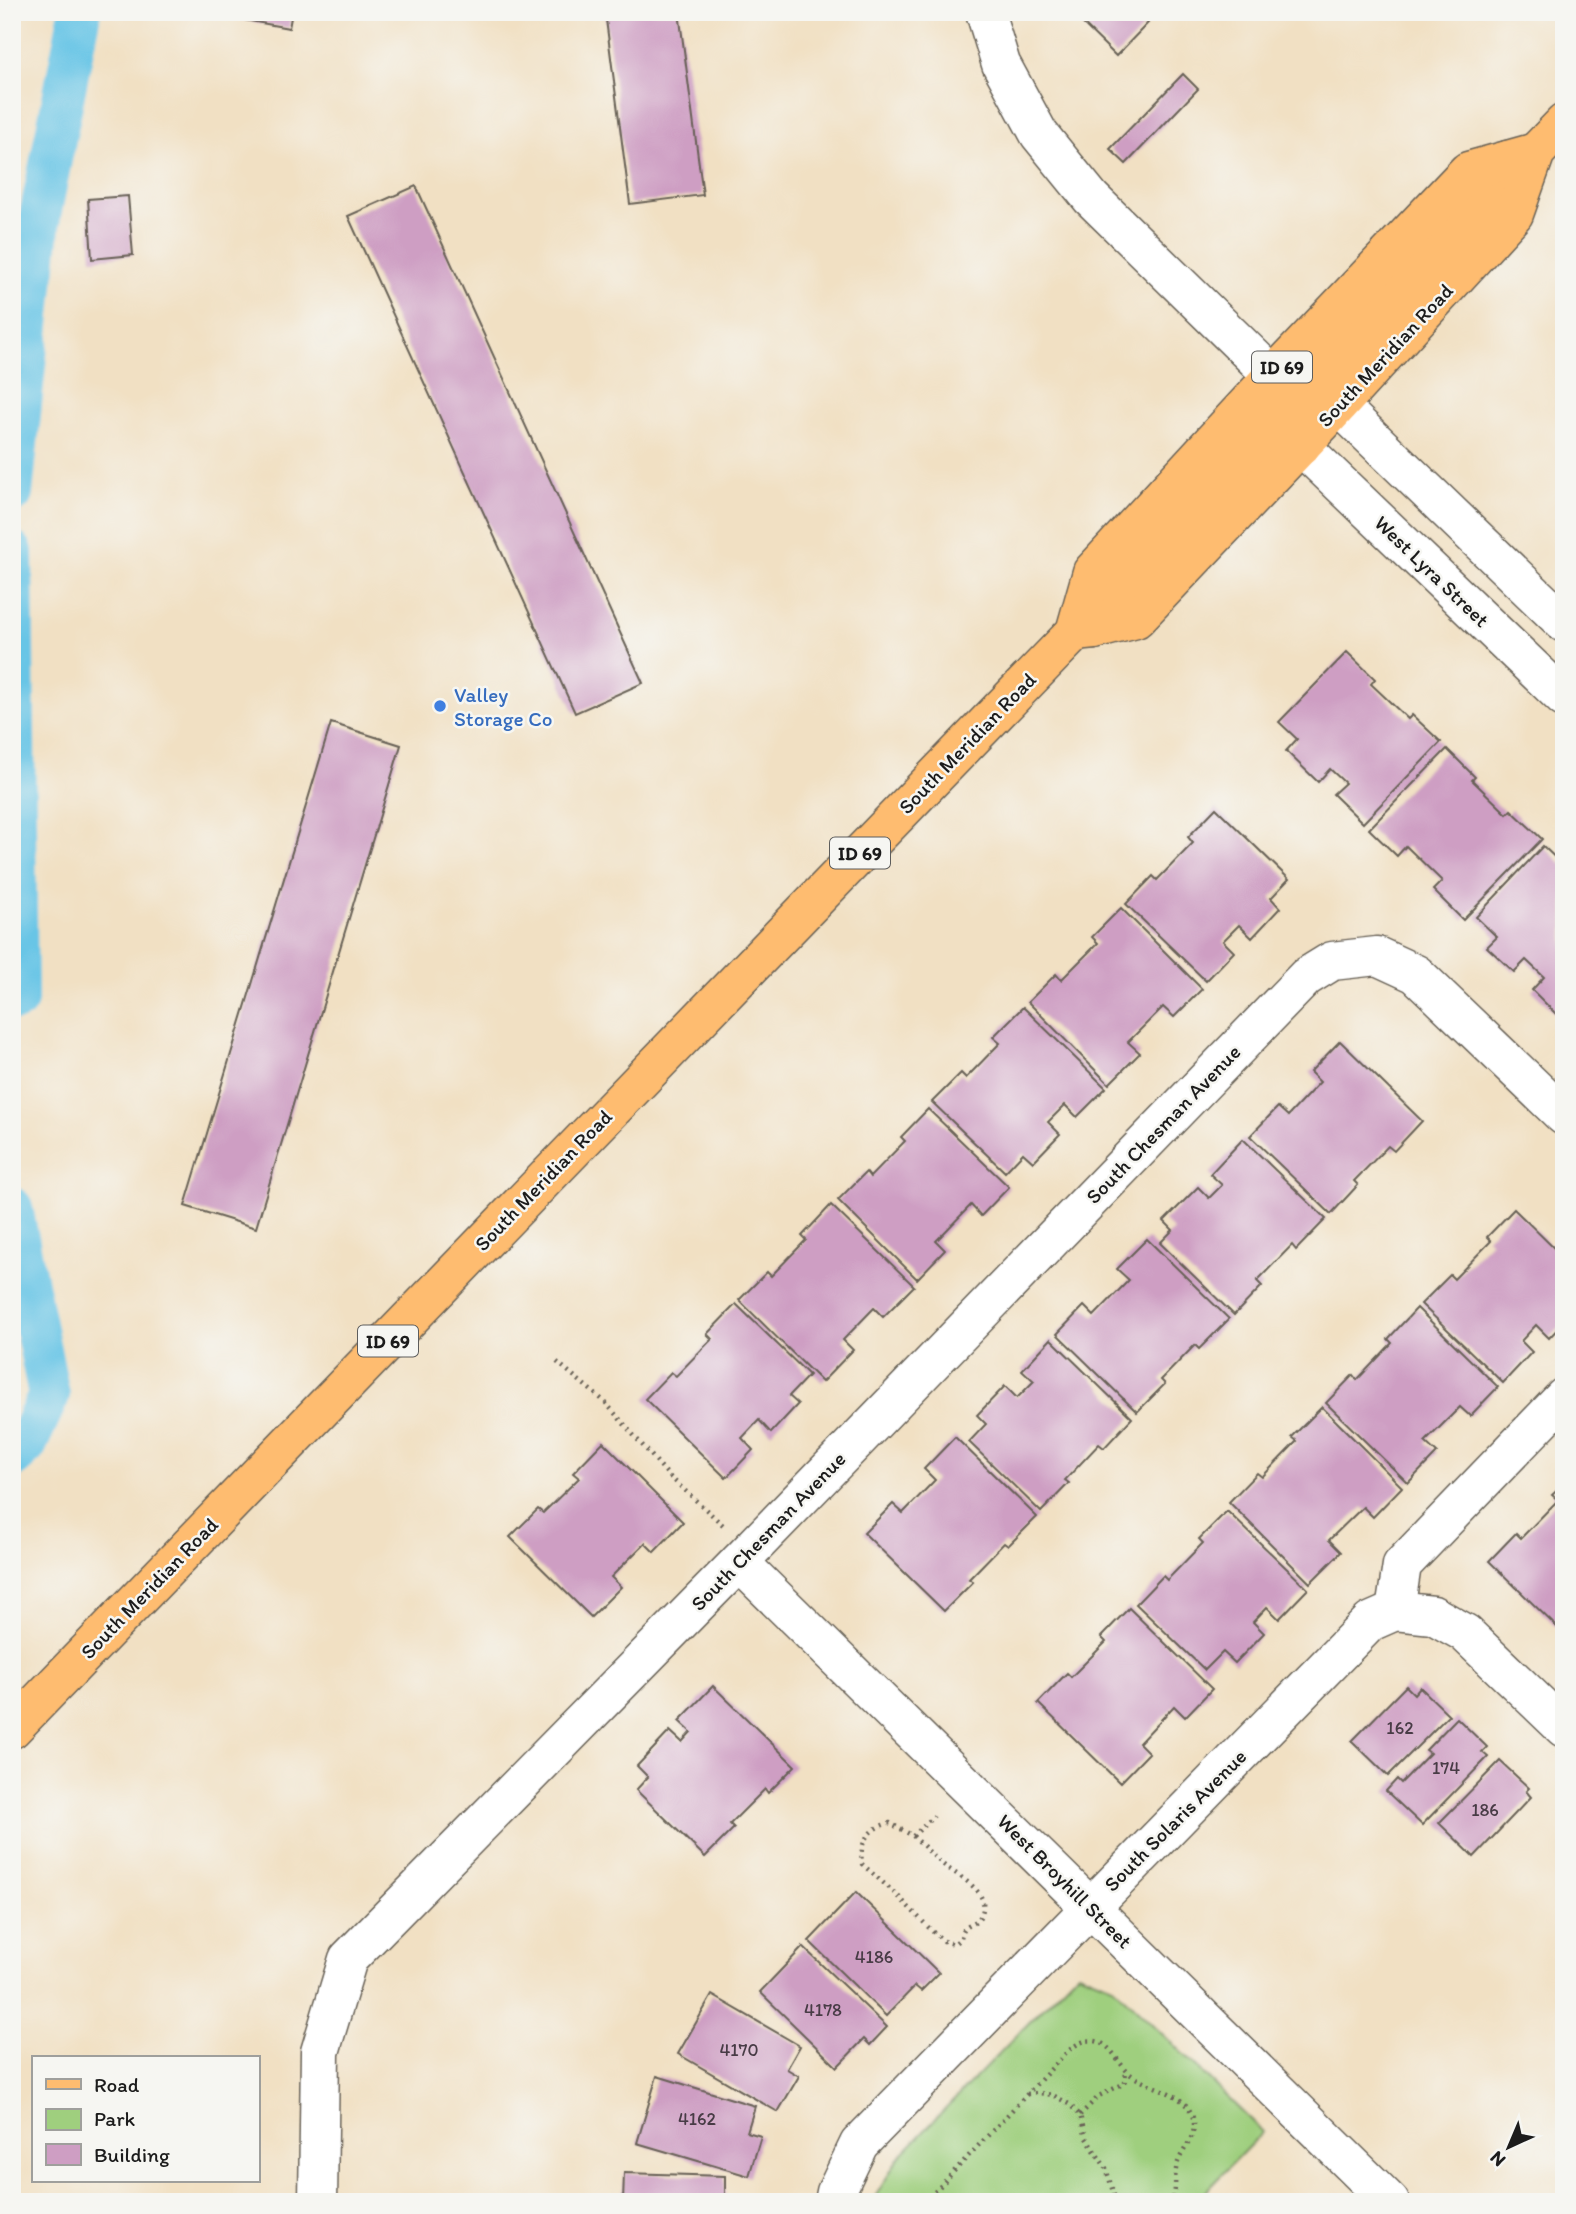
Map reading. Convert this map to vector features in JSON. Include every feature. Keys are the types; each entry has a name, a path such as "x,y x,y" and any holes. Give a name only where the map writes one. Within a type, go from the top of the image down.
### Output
{"main road":[{"name":"South Meridian Road","path":"1084,631 1092,572 1273,376 1468,171 1522,156 1564,123"},
{"name":"South Meridian Road","path":"12,1729 1084,631 1136,619 1339,406 1514,214 1522,156"},
{"path":"1301,446 1307,407 1315,384 1335,359 1480,210 1522,156"}],"street":[{"path":"985,12 1001,64 1039,134 1091,198 1273,376"},
{"path":"1339,406 1564,623"},
{"name":"West Lyra Street","path":"1301,446 1564,698"},
{"name":"South Chesman Avenue","path":"318,2202 320,2052 348,1959 735,1547 1306,977 1332,961 1377,956 1416,974 1564,1115"},
{"path":"1564,1397 1402,1564 1395,1611 1433,1615 1465,1633 1564,1727"},
{"name":"West Broyhill Street","path":"735,1547 1090,1906 1390,2202"},
{"name":"South Solaris Avenue","path":"834,2202 836,2192 859,2144 1370,1622 1395,1611"}],"path":[{"path":"557,1362 605,1402 735,1547"},
{"path":"913,1836 934,1816"},
{"path":"890,1823 913,1836 979,1893 981,1915 967,1924 962,1930 961,1938 954,1944 944,1941 934,1933 862,1864 861,1845 869,1832 879,1825 890,1823"},
{"path":"925,2202 1074,2045 1084,2041 1102,2043 1126,2070 1141,2081 1170,2094 1192,2113 1194,2135 1176,2169 1177,2190 1171,2202"},
{"path":"1080,2115 1099,2096 1125,2083 1126,2070"},
{"path":"1027,2095 1053,2095 1069,2104 1080,2115 1086,2138 1106,2168 1111,2193 1116,2202"}],"green space":[{"path":"1078,1972 1113,1986 1263,2132 1195,2202 872,2202 899,2157"}],"building":[{"path":"216,12 292,12 289,28 216,15"},
{"path":"605,12 679,12 703,195 630,204"},
{"path":"1071,12 1137,12 1148,23 1116,56"},
{"path":"1183,74 1198,89 1126,164 1110,149"},
{"path":"416,186 643,683 575,713 348,216"},
{"path":"128,196 133,255 92,259 88,199"},
{"path":"1347,652 1375,679 1371,684 1408,719 1412,715 1441,742 1363,823 1333,794 1345,783 1330,769 1318,782 1286,751 1297,739 1279,722"},
{"path":"331,723 401,745 256,1228 185,1206"},
{"path":"1447,749 1475,777 1472,780 1507,814 1511,810 1542,839 1463,920 1433,890 1442,881 1406,846 1397,856 1369,829"},
{"path":"1216,808 1289,879 1271,898 1280,908 1252,938 1239,925 1223,941 1234,952 1206,981 1126,904 1153,876 1157,880 1193,843 1188,837"},
{"path":"1543,846 1564,866 1564,1014 1560,1018 1532,990 1544,977 1526,960 1514,972 1487,947 1497,937 1476,917"},
{"path":"1121,908 1202,989 1174,1017 1163,1007 1128,1042 1140,1053 1109,1084 1028,1002 1056,974 1061,980 1098,943 1092,937"},
{"path":"1023,1007 1106,1088 1077,1117 1065,1105 1048,1122 1060,1134 1033,1162 1023,1153 1005,1172 932,1102 961,1073 966,1078 1000,1043 993,1037"},
{"path":"1340,1041 1422,1121 1394,1151 1388,1146 1354,1181 1358,1185 1331,1214 1250,1136 1278,1107 1288,1116 1320,1082 1310,1072"},
{"path":"928,1109 1009,1187 981,1216 971,1205 936,1241 945,1250 917,1279 838,1200 866,1172 870,1177 905,1141 901,1137"},
{"path":"1243,1139 1326,1219 1296,1250 1292,1245 1257,1281 1262,1286 1234,1315 1160,1243 1173,1230 1164,1221 1198,1187 1209,1198 1222,1185 1210,1174"},
{"path":"831,1205 914,1286 883,1317 874,1308 843,1340 853,1350 822,1382 739,1300 767,1272 771,1276 806,1240 802,1236"},
{"path":"1514,1209 1564,1258 1564,1322 1549,1338 1536,1325 1521,1341 1532,1352 1503,1383 1421,1304 1450,1275 1454,1279 1491,1241 1487,1237"},
{"path":"1147,1239 1229,1319 1199,1349 1195,1345 1161,1380 1165,1384 1137,1412 1057,1334 1084,1306 1094,1316 1129,1280 1117,1269"},
{"path":"736,1304 809,1375 789,1396 798,1404 771,1433 759,1420 742,1438 753,1450 726,1478 645,1399 671,1372 676,1376 712,1339 707,1334"},
{"path":"1417,1308 1498,1387 1470,1416 1460,1407 1425,1442 1437,1453 1408,1483 1326,1403 1353,1375 1357,1380 1392,1343 1388,1339"},
{"path":"1051,1339 1132,1418 1104,1448 1099,1444 1065,1480 1069,1483 1041,1512 969,1442 986,1424 977,1415 1005,1386 1017,1398 1034,1381 1022,1370"},
{"path":"1322,1407 1402,1487 1373,1517 1363,1507 1329,1540 1341,1552 1310,1583 1229,1502 1257,1473 1262,1477 1297,1441 1292,1437"},
{"path":"955,1437 1037,1517 1008,1546 1004,1543 969,1579 973,1582 944,1611 864,1533 893,1504 903,1513 935,1480 924,1469"},
{"path":"603,1442 683,1522 654,1552 645,1543 611,1577 621,1587 591,1617 510,1537 538,1509 543,1513 579,1478 573,1473"},
{"path":"1564,1484 1564,1634 1489,1561 1516,1533 1521,1538 1558,1500 1552,1495"},
{"path":"1227,1511 1308,1589 1279,1619 1267,1607 1253,1622 1264,1633 1235,1663 1223,1652 1205,1670 1136,1604 1163,1576 1167,1580 1203,1543 1199,1539"},
{"path":"1129,1608 1212,1689 1185,1717 1174,1706 1139,1743 1149,1753 1120,1783 1038,1703 1067,1673 1071,1677 1106,1642 1101,1637"},
{"path":"713,1686 795,1766 768,1793 765,1789 730,1824 734,1828 705,1857 636,1790 648,1777 637,1766 670,1731 682,1742 691,1732 679,1721"},
{"path":"1406,1686 1414,1694 1420,1687 1449,1715 1388,1776 1352,1741"},
{"path":"1457,1718 1487,1747 1482,1752 1488,1757 1422,1825 1386,1791 1397,1779 1401,1783 1430,1753 1426,1750"},
{"path":"1500,1761 1529,1788 1526,1791 1531,1797 1474,1857 1439,1823"},
{"path":"856,1892 939,1973 921,1991 915,1986 886,2016 809,1941"},
{"path":"803,1947 887,2027 870,2045 864,2039 837,2067 760,1992"},
{"path":"712,1995 800,2046 787,2069 799,2076 778,2112 678,2054"},
{"path":"657,2076 755,2106 747,2132 761,2136 749,2176 637,2143"},
{"path":"624,2173 725,2176 725,2202 623,2202"}],"waterway":[{"path":"12,493 40,216 80,12"},
{"path":"12,552 17,1000"},
{"path":"12,1208 49,1395 26,1445 12,1458"}],"place":[{"name":"Valley Storage Co","path":"440,706"}]}
